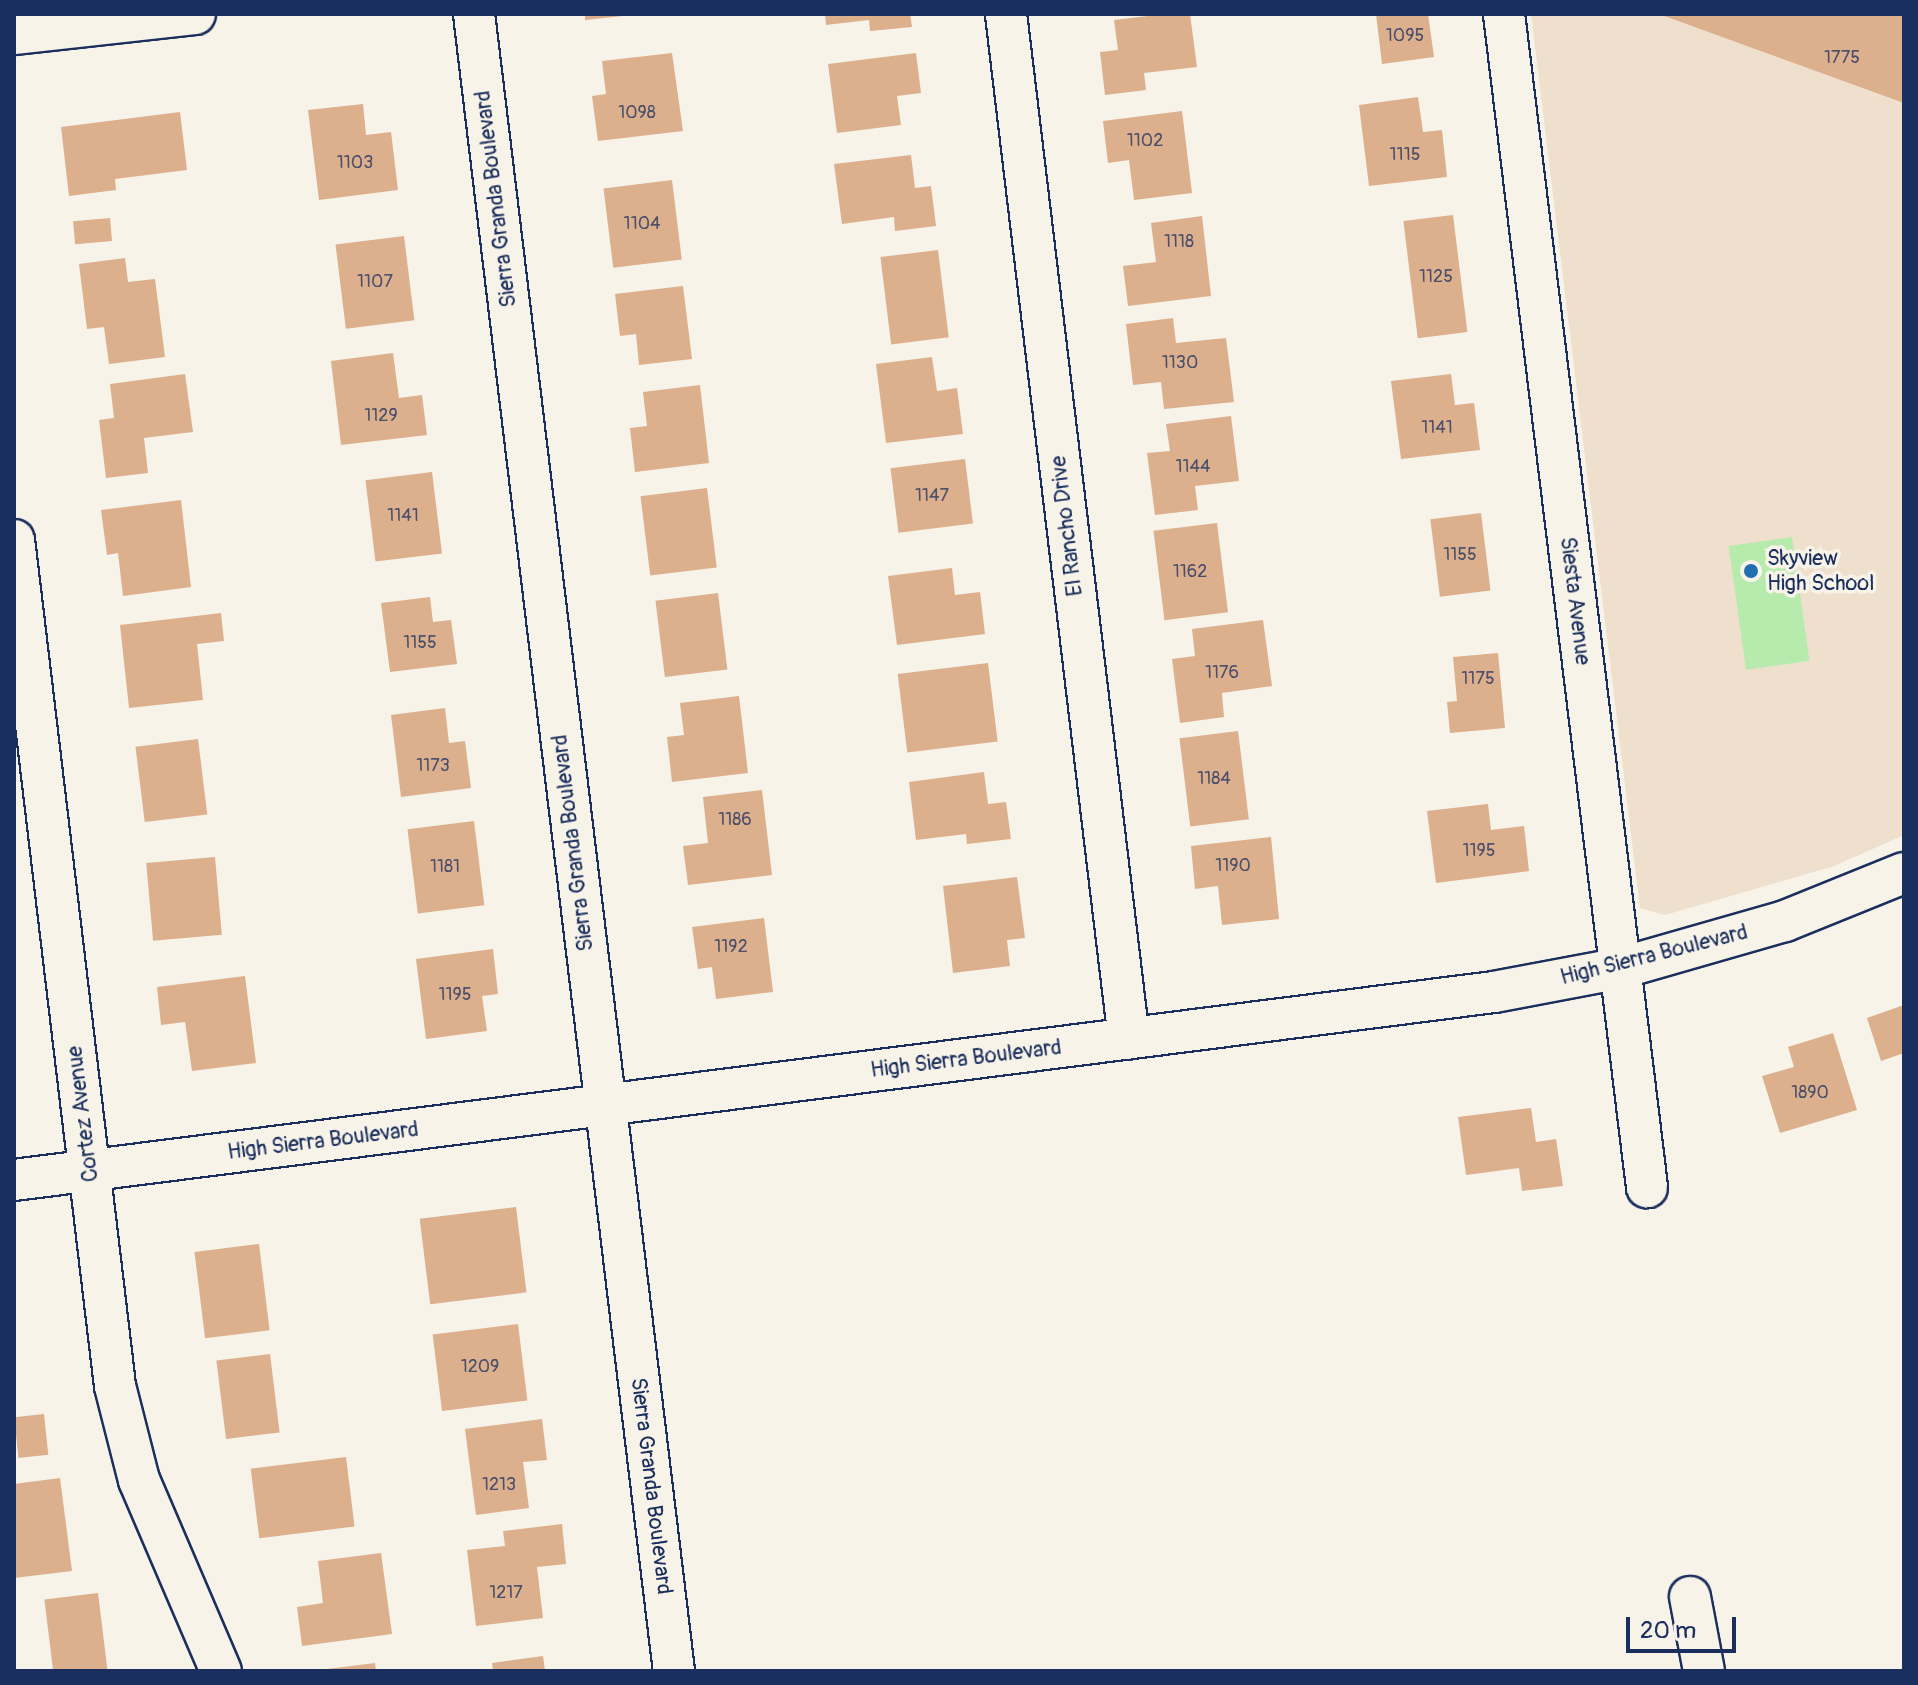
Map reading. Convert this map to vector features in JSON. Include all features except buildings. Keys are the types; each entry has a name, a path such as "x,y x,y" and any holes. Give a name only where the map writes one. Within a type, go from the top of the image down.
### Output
{"street":[{"path":"14,34 195,14"},
{"name":"Sierra Granda Boulevard","path":"474,14 674,1671"},
{"name":"El Rancho Drive","path":"1006,14 1129,1039"},
{"name":"Siesta Avenue","path":"1504,14 1647,1187"},
{"name":"Cortez Avenue","path":"14,540 115,1386 139,1480 221,1671"},
{"name":"High Sierra Boulevard","path":"14,1180 1494,992 1621,968 1785,921 1904,873"},
{"path":"1690,1597 1704,1671"}],"shaded area":[{"name":"Skyview High School","path":"1531,14 1904,14 1904,835 1834,866 1665,915 1640,908"}],"green space":[{"path":"1792,537 1809,661 1746,670 1729,546"}],"place":[{"name":"Skyview High School","path":"1751,571"}]}
